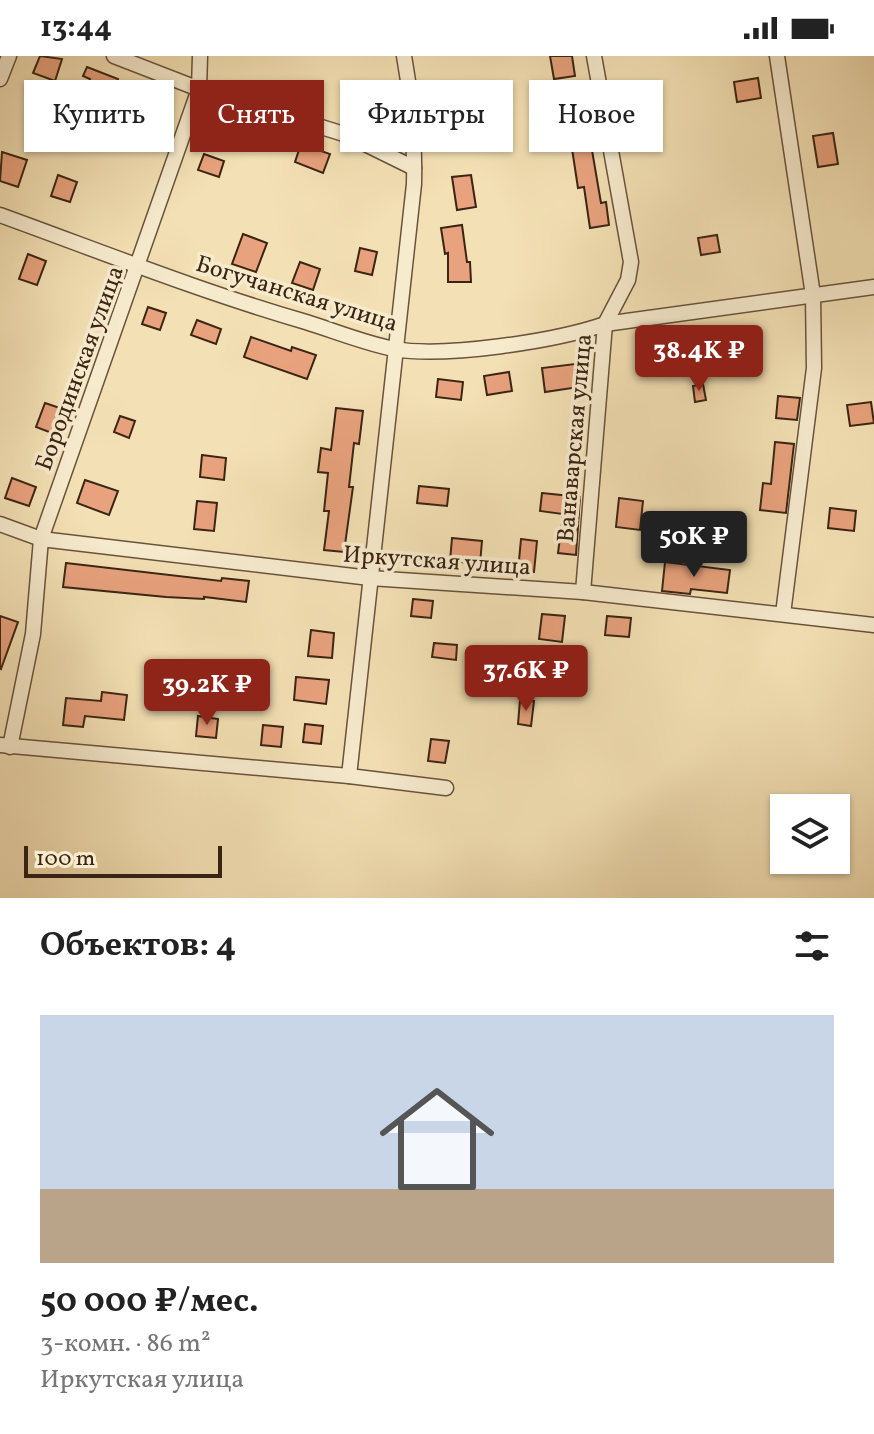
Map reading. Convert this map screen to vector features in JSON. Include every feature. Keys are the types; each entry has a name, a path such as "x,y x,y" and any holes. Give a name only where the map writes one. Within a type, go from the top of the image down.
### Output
{"street":[{"path":"0,79 9,56"},
{"path":"114,56 190,86"},
{"name":"Бородинская улица","path":"199,80 200,56"},
{"path":"349,776 414,168 412,101 404,56"},
{"name":"Ванаварская улица","path":"583,592 605,324 628,280 631,262 594,56"},
{"path":"777,56 813,295 814,368 783,614"},
{"name":"Бородинская улица","path":"5,746 33,634 41,539 190,115"},
{"path":"324,128 347,135 414,168"},
{"name":"Богучанская улица","path":"0,215 254,307 394,349 429,351 471,348 572,335 605,324 874,287"},
{"name":"Иркутская улица","path":"0,524 41,539 370,578 583,592 874,625"},
{"path":"5,746 349,776 446,788"}],"building":[{"path":"40,56 62,59 55,80 33,73"},
{"path":"550,56 572,56 575,76 554,79"},
{"path":"87,67 118,79 90,80 83,76"},
{"path":"758,78 761,98 737,102 734,82"},
{"path":"833,133 838,164 818,167 813,136"},
{"path":"2,152 27,160 18,187 0,181"},
{"path":"298,152 330,154 323,173 295,162"},
{"path":"573,152 592,152 601,203 606,202 609,225 590,228 584,187 578,188"},
{"path":"204,154 224,161 219,177 198,170"},
{"path":"58,175 77,182 70,202 51,196"},
{"path":"471,175 476,207 457,210 452,177"},
{"path":"462,225 471,282 448,282 448,253 445,254 441,228"},
{"path":"243,234 267,243 256,272 232,264"},
{"path":"717,235 720,252 701,255 698,238"},
{"path":"360,248 377,252 372,275 355,271"},
{"path":"28,254 46,261 37,285 19,279"},
{"path":"300,262 320,269 313,290 292,283"},
{"path":"148,307 166,313 160,330 142,324"},
{"path":"197,320 221,329 216,344 191,335"},
{"path":"251,337 291,351 292,347 316,355 307,379 244,357"},
{"path":"575,364 579,387 545,392 542,368"},
{"path":"509,372 512,391 487,395 484,376"},
{"path":"438,379 463,382 461,400 436,397"},
{"path":"703,384 706,400 695,402 693,386"},
{"path":"778,396 800,398 797,420 776,418"},
{"path":"871,402 874,423 850,426 847,405"},
{"path":"45,403 66,410 57,435 36,427"},
{"path":"336,408 363,411 359,444 354,443 349,487 353,487 344,552 324,550 329,511 324,511 328,473 318,472 321,448 331,450"},
{"path":"120,416 135,421 129,438 114,432"},
{"path":"775,442 794,444 786,513 760,510 763,483 771,484"},
{"path":"202,455 226,458 224,480 200,477"},
{"path":"12,478 36,487 29,506 5,498"},
{"path":"85,480 118,491 109,515 77,503"},
{"path":"419,486 449,489 447,506 417,503"},
{"path":"542,493 580,497 576,555 558,553 563,514 540,511"},
{"path":"619,498 643,501 640,530 616,527"},
{"path":"197,501 217,503 214,531 194,529"},
{"path":"830,508 856,511 854,531 828,528"},
{"path":"452,538 482,541 480,564 450,561"},
{"path":"521,539 537,541 534,572 518,571"},
{"path":"665,562 730,570 727,593 691,589 690,594 662,591"},
{"path":"66,563 221,581 222,578 249,581 246,602 63,587"},
{"path":"413,599 433,601 431,618 411,616"},
{"path":"542,614 565,616 562,642 539,639"},
{"path":"0,616 18,622 1,669 0,668"},
{"path":"607,616 631,618 629,637 605,635"},
{"path":"311,630 334,633 332,658 308,656"},
{"path":"434,643 457,645 456,660 432,657"},
{"path":"296,677 329,680 326,704 294,700"},
{"path":"102,692 127,695 124,720 85,716 83,727 63,725 66,698 101,701"},
{"path":"520,700 534,701 531,726 518,724"},
{"path":"198,716 218,719 216,738 196,736"},
{"path":"305,724 323,726 321,744 303,742"},
{"path":"263,725 283,727 281,747 261,745"},
{"path":"431,739 449,741 445,763 428,761"}]}
